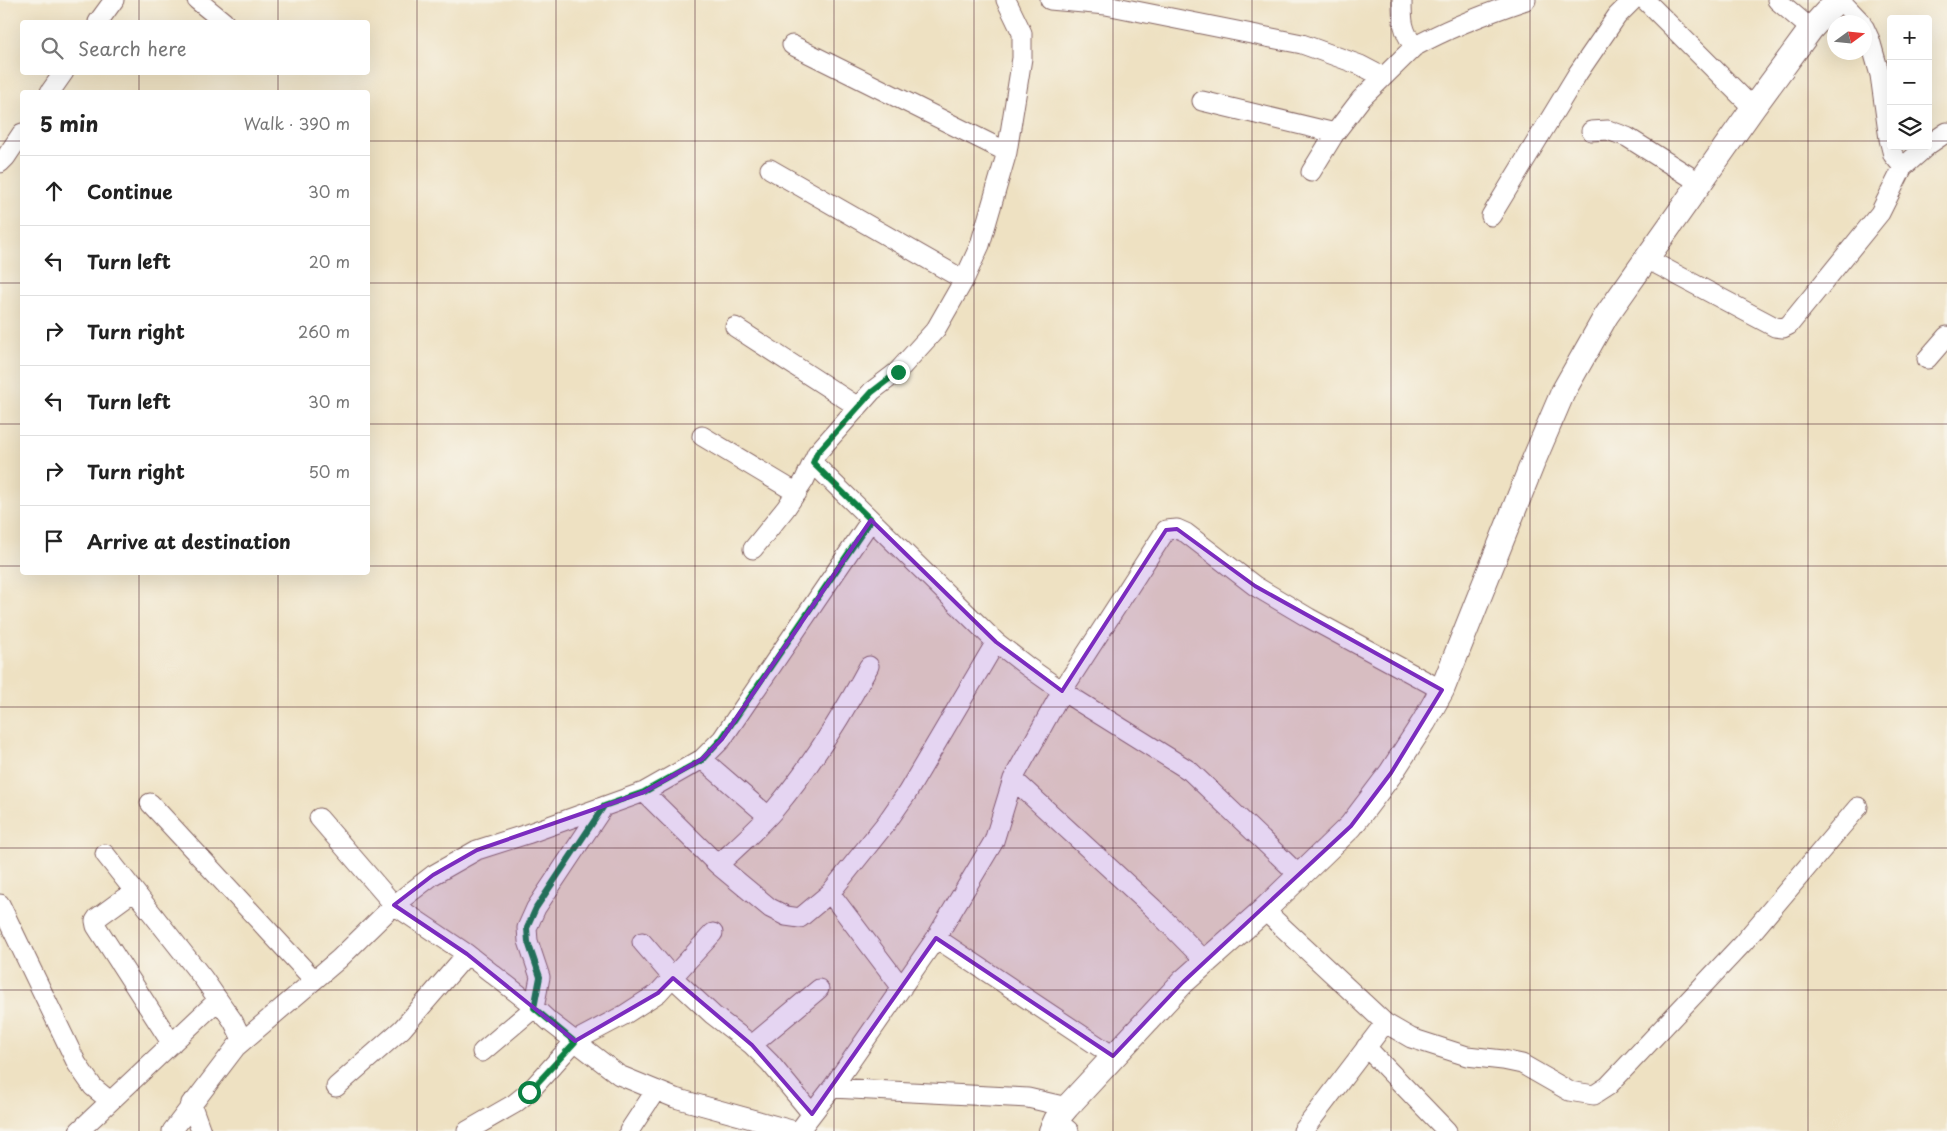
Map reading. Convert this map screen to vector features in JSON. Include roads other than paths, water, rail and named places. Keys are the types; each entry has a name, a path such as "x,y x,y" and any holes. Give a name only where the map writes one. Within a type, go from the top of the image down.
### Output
{"main road":[{"path":"1061,1122 1112,1056 1183,982 1300,876 1356,818 1390,773 1424,722 1442,690 1563,392 1606,316 1811,29 1838,0"}],"street":[{"path":"99,20 114,0"},
{"path":"196,0 221,20"},
{"path":"753,548 797,493 817,453 872,392 898,372 936,329 964,280 980,245 1007,152 1022,58 1022,33 1006,0"},
{"path":"1050,0 1106,5 1302,44 1360,65 1383,77"},
{"path":"1402,0 1404,33 1414,47"},
{"path":"1311,172 1335,133 1361,99 1414,47 1442,32 1495,10 1526,0"},
{"path":"1490,216 1578,73 1618,16 1633,0"},
{"path":"1645,0 1753,108"},
{"path":"1778,0 1811,29"},
{"path":"1838,0 1854,15"},
{"path":"792,45 1007,152"},
{"path":"1872,47 1880,75 1893,155 1903,167"},
{"path":"51,90 62,75"},
{"path":"1202,101 1335,133"},
{"path":"1591,131 1608,130 1627,137 1700,183"},
{"path":"1932,142 1947,132"},
{"path":"0,163 20,136"},
{"path":"1647,259 1775,327 1783,328 1789,325 1880,213 1903,167 1922,150"},
{"path":"770,168 964,280"},
{"path":"735,328 858,407"},
{"path":"1928,359 1947,336"},
{"path":"702,436 797,493"},
{"path":"813,463 996,642 1062,691 1190,771 1300,876"},
{"path":"172,1131 236,1047 339,959 394,905 433,875 476,850 527,834 644,792 702,760 722,738 871,520"},
{"path":"799,1131 832,1088 936,938 994,840 1012,779 1062,691 1166,530 1177,528 1186,533 1255,586 1309,618 1442,690"},
{"path":"644,792 718,865 770,908 786,916 800,918 830,893 887,822 907,793 996,642"},
{"path":"718,865 768,816 793,787 844,714 869,666"},
{"path":"702,760 768,816"},
{"path":"1012,779 1153,908 1206,962"},
{"path":"150,804 314,980"},
{"path":"482,1052 534,1008 540,977 528,942 527,928 536,908 604,806"},
{"path":"1264,910 1385,1023 1411,1038 1467,1056 1522,1064 1569,1092 1594,1095 1608,1086 1743,943 1858,807"},
{"path":"319,818 394,905 467,954 575,1042 620,1075 675,1098 795,1131"},
{"path":"106,854 203,978 233,1021 244,1041"},
{"path":"134,892 97,918 95,921 96,926 172,1044"},
{"path":"830,893 902,988"},
{"path":"0,904 7,938 77,1064 93,1087 110,1101"},
{"path":"467,1131 514,1104 529,1092 575,1042 624,1015 658,993 713,933"},
{"path":"936,938 1112,1056"},
{"path":"642,942 673,978 713,1015 752,1045 770,1063 812,1114"},
{"path":"336,1087 402,1029 467,954"},
{"path":"752,1045 820,989"},
{"path":"79,1131 218,1000"},
{"path":"1303,1131 1385,1023"},
{"path":"1366,1047 1446,1131"},
{"path":"832,1088 1028,1098 1061,1122"},
{"path":"629,1131 656,1090"},
{"path":"191,1104 201,1131"}]}
